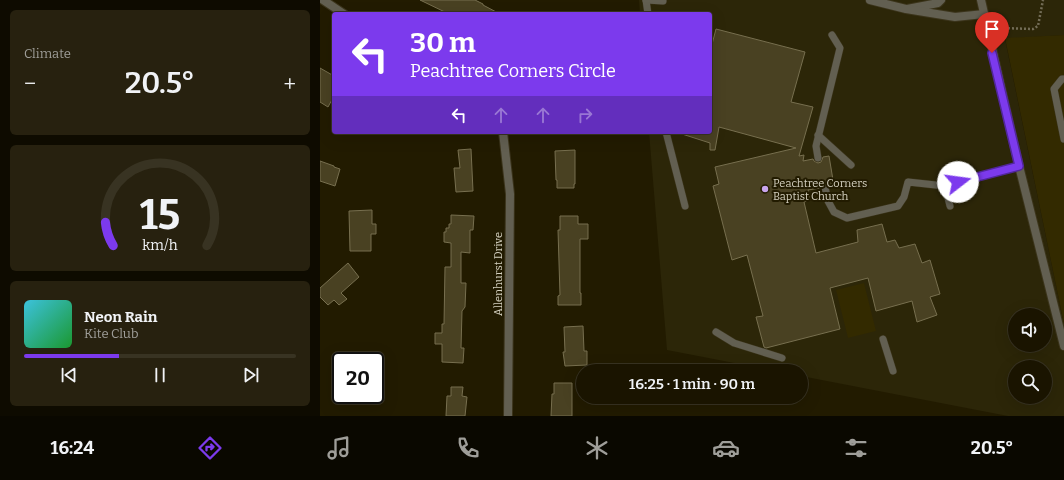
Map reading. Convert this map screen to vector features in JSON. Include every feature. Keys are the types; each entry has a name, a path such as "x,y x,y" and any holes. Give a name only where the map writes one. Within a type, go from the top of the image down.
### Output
{"street":[{"path":"323,0 341,12"},
{"path":"870,0 906,9 955,17 984,14"},
{"path":"906,9 941,0"},
{"path":"981,0 1019,166 1064,346"},
{"name":"Allenhurst Drive","path":"503,134 510,194 508,416"}],"lane":[{"path":"648,12 646,0 663,1"},
{"path":"818,158 816,146 818,135 840,48 832,35"},
{"path":"1064,79 1062,79 1054,89 1064,139"},
{"path":"667,134 685,206"},
{"path":"818,135 851,165"},
{"path":"825,187 828,201 834,212 847,218 898,206 904,197 908,182 945,186 1019,166"},
{"path":"945,186 950,206"},
{"path":"716,332 734,343 782,358"},
{"path":"883,339 893,372"}],"path":[{"path":"1000,28 1033,29 1038,26 1043,0"}],"shaded area":[{"path":"639,0 1064,0 1064,35 1005,39 1064,324 1064,416 1008,416 808,377 808,364 740,364 667,350 649,134 712,134 712,12 640,12"},
{"path":"1064,35 1064,324 1005,38"},
{"path":"864,283 876,331 848,338 836,290"}],"building":[{"path":"420,0 475,0 496,12 445,12"},
{"name":"Peachtree Corners Baptist Church","path":"716,29 805,52 791,102 813,107 799,156 804,155 803,161 813,159 818,163 821,162 823,157 829,156 834,186 830,186 828,183 824,182 821,184 820,188 808,190 810,200 804,202 816,253 858,242 857,230 882,224 887,242 895,240 899,248 915,244 922,263 930,260 940,294 930,297 937,315 917,322 912,301 876,311 868,278 830,288 840,329 766,348 764,347 756,317 763,316 747,255 732,260 713,186 719,184 715,167 796,148 719,127 715,150 710,150 710,143 682,134 712,134 712,44"},
{"path":"320,68 332,75 332,100 328,107 320,102"},
{"path":"471,149 473,191 456,192 454,168 460,168 458,150"},
{"path":"575,150 574,188 557,188 555,151"},
{"path":"320,161 340,169 335,186 320,181"},
{"path":"372,210 372,224 376,224 376,234 371,234 371,251 350,251 349,211"},
{"path":"451,215 474,216 473,230 470,230 470,253 461,252 461,283 466,283 465,307 462,311 461,348 464,348 463,363 442,362 442,344 435,344 435,333 442,333 442,324 444,324 445,267 451,267 451,243 444,242 444,232 446,232 446,228 449,228 449,224 451,224"},
{"path":"560,216 578,216 578,224 588,224 588,239 580,239 581,305 558,305 558,296 560,295 558,230 560,230"},
{"path":"348,263 359,277 341,293 347,299 339,305 334,300 328,305 320,297 320,288"},
{"path":"583,326 584,351 587,351 587,364 565,366 563,352 565,352 564,327"},
{"path":"554,383 572,383 572,416 551,416"},
{"path":"451,387 463,387 462,396 467,397 465,416 446,416 447,396 451,396"}],"place":[{"name":"Peachtree Corners Baptist Church","path":"765,189"}],"route":[{"path":"958,182 1019,166 992,53"}]}
